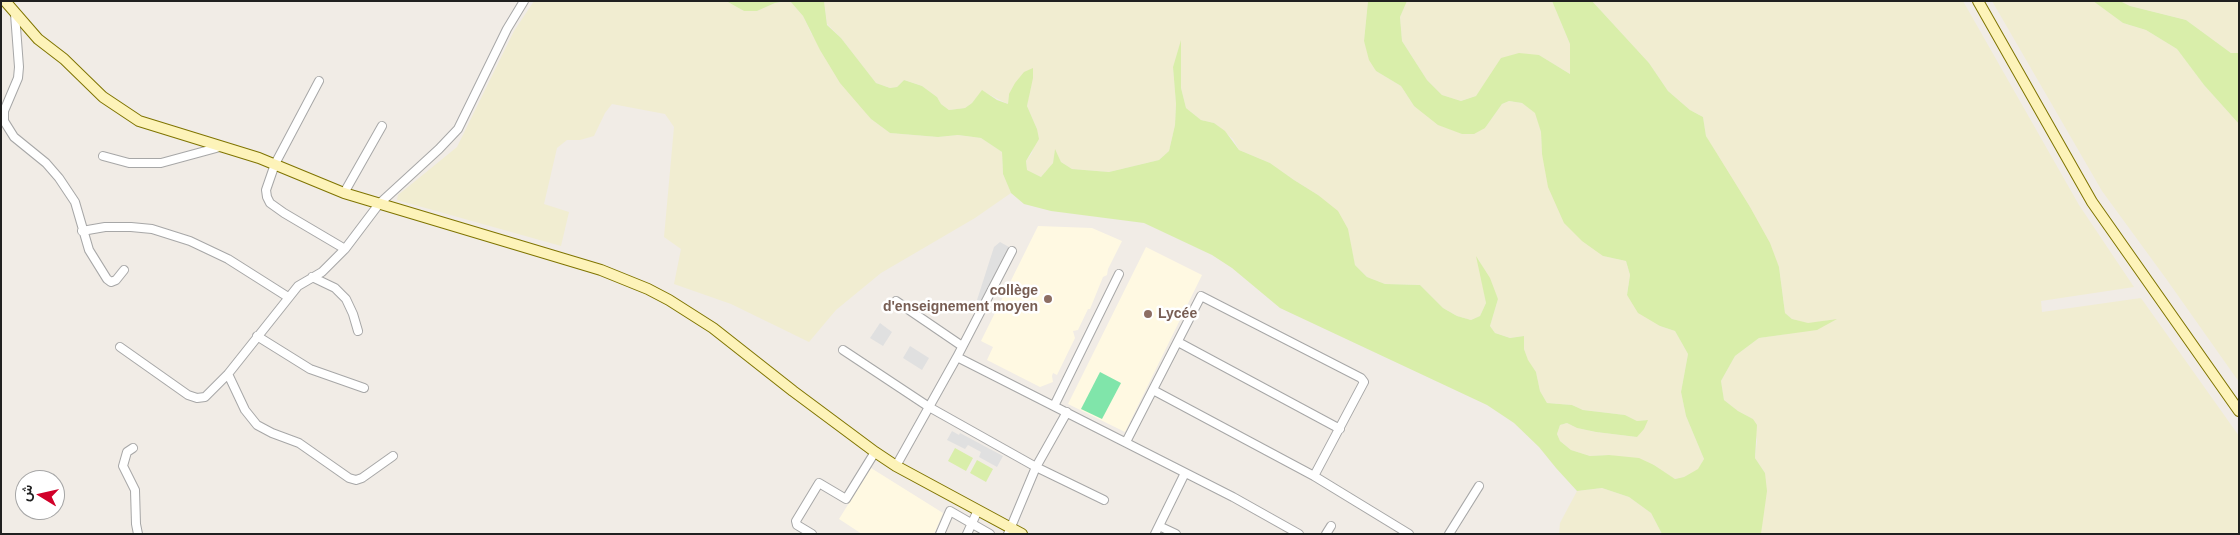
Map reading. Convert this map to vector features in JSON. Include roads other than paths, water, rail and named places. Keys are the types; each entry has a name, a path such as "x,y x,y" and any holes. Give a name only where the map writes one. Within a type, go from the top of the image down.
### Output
{"main road":[{"path":"6,1 38,39 64,59 103,97 127,115 139,121 275,164 344,193 601,270 655,292 713,328 793,392 896,466 978,510 1009,531 1022,534"},
{"path":"1978,1 2092,202 2239,411"}],"street":[{"path":"120,347 188,395 197,398 205,397 228,374 298,286 322,272 345,248 379,204 439,150 458,129 507,29 524,1"},
{"path":"15,14 19,67 18,78 4,111 4,120 14,137 46,163 59,178 75,202 89,250 107,280 111,282 116,280 124,270"},
{"path":"319,81 275,164 266,190 266,197 270,203 345,248"},
{"path":"344,193 382,126"},
{"path":"103,156 129,163 160,163 220,147"},
{"path":"82,231 104,227 131,227 152,229 190,241 228,259 288,297"},
{"path":"896,466 957,357 1012,251"},
{"path":"1054,406 1119,274"},
{"path":"312,277 336,288 346,299 358,331"},
{"path":"1126,442 1201,296 1361,378 1364,382 1314,476"},
{"path":"896,301 962,346"},
{"path":"257,336 310,369 364,388"},
{"path":"1178,342 1340,429"},
{"path":"843,350 929,407 1036,467 1104,500"},
{"path":"957,357 1186,473 1299,534"},
{"path":"228,374 245,410 257,425 272,434 299,443 349,478 356,480 362,478 393,456"},
{"path":"1153,390 1314,476 1409,534"},
{"path":"1009,531 1036,467 1066,412"},
{"path":"133,448 127,452 123,466 135,490 138,534"},
{"path":"812,534 797,525 796,521 819,483 846,499 875,452"},
{"path":"1156,534 1186,473"},
{"path":"1449,534 1478,486"},
{"path":"967,534 978,510"},
{"path":"940,534 950,511 990,534"},
{"path":"1160,526 1176,534"},
{"path":"1326,534 1332,526"}],"place":[{"name":"collège d'enseignement moyen","path":"1048,299"},
{"name":"Lycée","path":"1148,314"}]}
